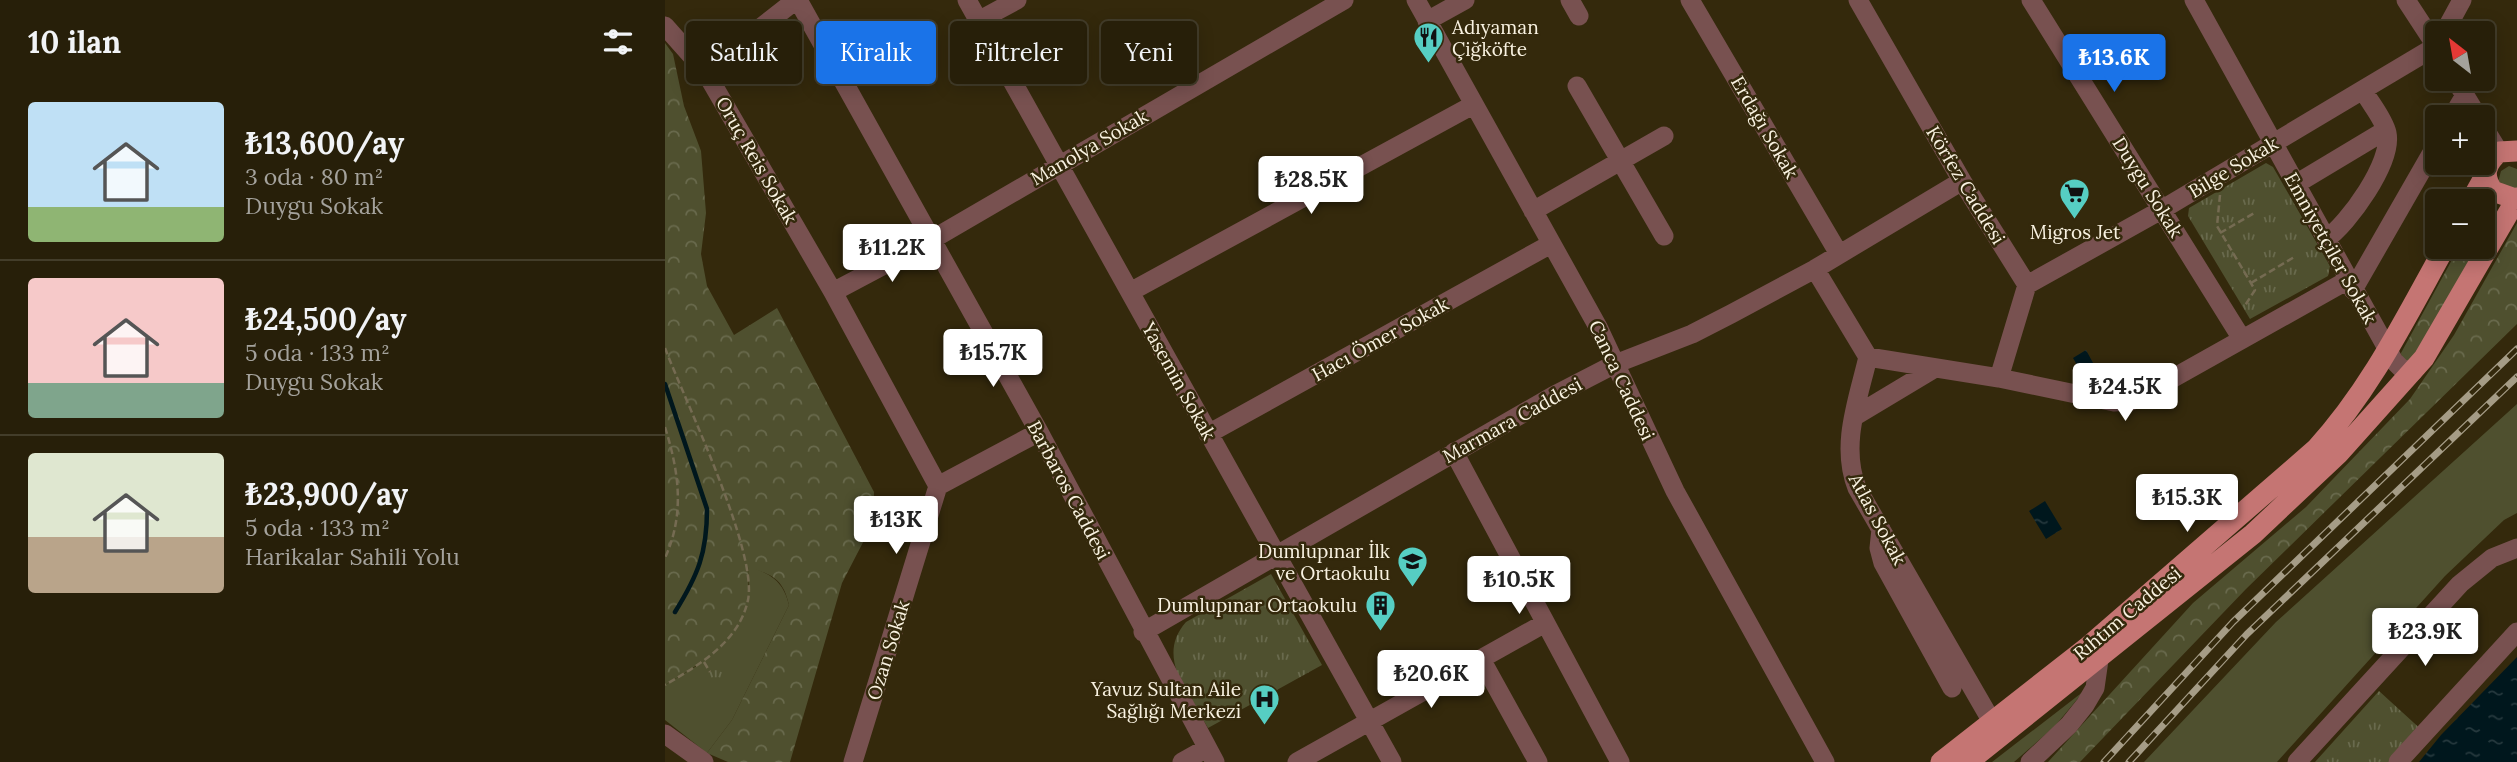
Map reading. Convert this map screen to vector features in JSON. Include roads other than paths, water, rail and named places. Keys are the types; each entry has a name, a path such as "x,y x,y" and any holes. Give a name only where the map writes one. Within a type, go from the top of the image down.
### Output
{"main road":[{"path":"2478,189 2485,176 2486,167 2511,150"},
{"name":"Rıhtım Caddesi","path":"1941,762 1996,728 2290,501 2357,435 2413,372 2445,326 2516,199 2493,191 2485,176"},
{"name":"Rıhtım Caddesi","path":"2094,653 2316,449 2345,417 2388,349 2438,259"},
{"name":"Rıhtım Caddesi","path":"1968,762 1996,728"}],"street":[{"path":"770,21 797,0"},
{"name":"Barbaros Caddesi","path":"797,0 1039,432 1143,632 1211,755"},
{"name":"Yasemin Sokak","path":"967,0 978,21"},
{"path":"978,21 1017,0"},
{"name":"Manolya Sokak","path":"833,292 933,239 1344,0"},
{"name":"Canca Caddesi","path":"1416,0 1615,364 1675,491 1825,762"},
{"path":"1427,21 1465,0"},
{"name":"Erdağı Sokak","path":"1690,0 1839,254"},
{"name":"Körfez Caddesi","path":"1858,0 1962,181 2027,285"},
{"name":"Duygu Sokak","path":"2031,0 2237,332"},
{"name":"Emniyetçiler Sokak","path":"2194,0 2388,349 2401,368 2413,372"},
{"path":"2406,0 2425,25"},
{"path":"2451,21 2462,0"},
{"name":"Oruç Reis Sokak","path":"665,26 686,50"},
{"name":"Bilge Sokak","path":"2027,285 2163,209 2425,52"},
{"name":"Oruç Reis Sokak","path":"713,84 833,292 938,486"},
{"name":"Yasemin Sokak","path":"1013,84 1392,762"},
{"path":"1577,86 1664,236"},
{"path":"2326,239 2338,230 2356,209 2384,152 2386,130 2363,90"},
{"path":"1130,292 1473,105"},
{"path":"2296,184 2386,130"},
{"path":"1533,211 1664,136"},
{"path":"2495,136 2511,150"},
{"path":"1815,269 1868,357 1999,378 2123,403 2143,395 2237,332 2351,285 2425,163"},
{"name":"Marmara Caddesi","path":"1143,632 1454,452 1615,364 1692,334 1815,269 1962,181"},
{"name":"Hacı Ömer Sokak","path":"1208,434 1551,244"},
{"path":"1999,378 2027,285"},
{"name":"Atlas Sokak","path":"1868,357 1848,458 1851,472 1996,728"},
{"path":"1855,416 1935,368"},
{"path":"938,486 1039,432"},
{"path":"1454,452 1620,762"},
{"name":"Ozan Sokak","path":"853,762 938,486"},
{"path":"1881,528 1879,548 1883,563 1952,688"},
{"path":"2297,762 2460,584 2492,558 2517,549"},
{"path":"2312,762 2489,568 2517,549"},
{"path":"1297,762 1545,623"},
{"path":"2398,762 2517,632"},
{"name":"Rıhtım Caddesi","path":"2030,762 2069,725 2095,688 2094,653"},
{"path":"1481,659 1538,762"},
{"path":"665,734 704,762"},
{"path":"1182,762 1211,755"}],"water":[{"path":"2086,350 2098,372 2085,379 2073,358"},
{"path":"2045,501 2062,529 2046,539 2029,511"},
{"path":"2517,657 2517,762 2419,762 2441,735"}],"waterway":[{"path":"665,384 707,509 700,563 675,612"}],"railway":[{"path":"2104,762 2233,622 2517,349"},
{"path":"2129,762 2247,634 2517,377"}],"place":[{"name":"Adıyaman Çiğköfte","path":"1429,65"},
{"name":"Migros Jet","path":"2075,220"},
{"name":"Dumlupınar İlk ve Ortaokulu","path":"1413,589"},
{"name":"Dumlupınar Ortaokulu","path":"1380,632"},
{"name":"Yavuz Sultan Aile Sağlığı Merkezi","path":"1264,727"}]}
